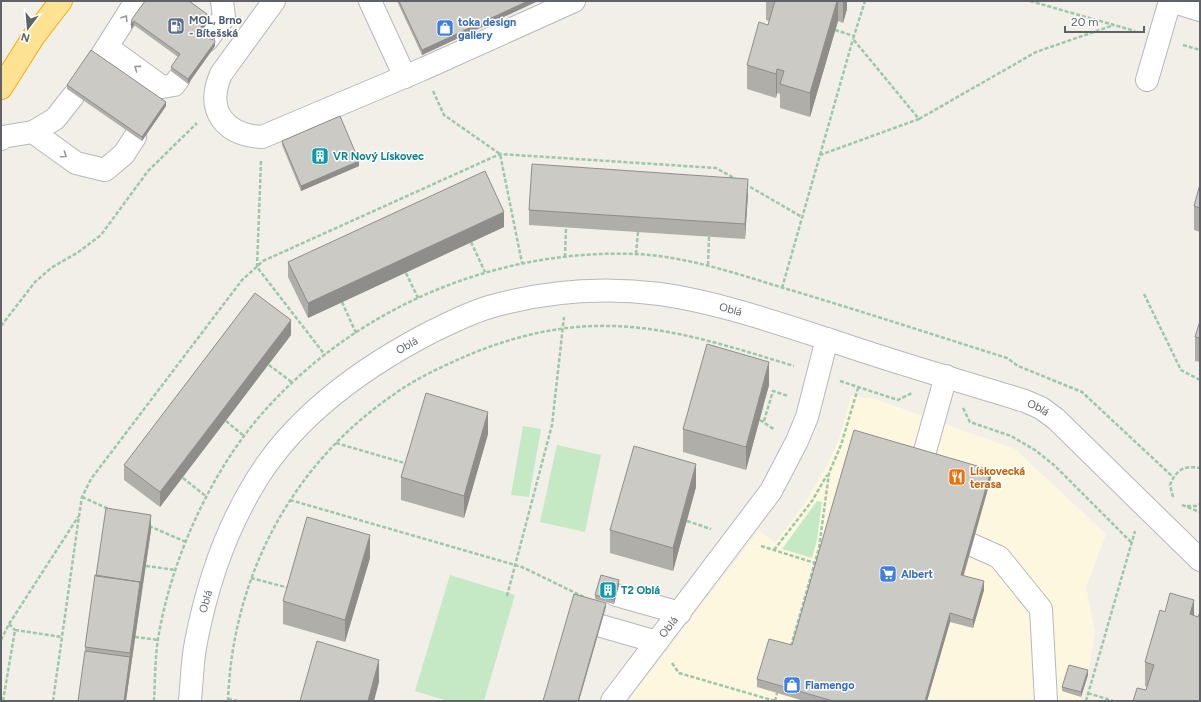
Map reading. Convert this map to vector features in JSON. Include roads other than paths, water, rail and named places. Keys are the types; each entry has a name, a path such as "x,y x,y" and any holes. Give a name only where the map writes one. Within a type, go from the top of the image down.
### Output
{"highway":[{"path":"1,88 34,36 61,1"}],"street":[{"path":"136,1 103,53 167,89"},
{"path":"207,40 224,17 222,1"},
{"path":"274,1 221,74 216,95 217,108 225,123 235,132 248,136 262,137 405,77 572,2"},
{"path":"370,1 405,77"},
{"path":"1147,80 1171,1 1200,10"},
{"path":"1,139 2,137 33,132 55,119 74,95"},
{"path":"33,132 76,163 105,170 124,154 136,137"},
{"name":"Oblá","path":"190,701 196,643 210,585 234,523 251,488 278,450 321,406 356,378 404,347 454,321 490,306 529,297 565,292 615,291 660,294 704,303 827,339 943,385 1025,401 1041,408 1056,419 1200,560"},
{"name":"Oblá","path":"612,701 771,492 797,441 807,417 827,339"},
{"path":"923,458 943,385"},
{"path":"972,545 999,557 1041,609 1046,701"},
{"path":"616,595 680,613"},
{"path":"601,626 658,642"}],"place":[{"name":"MOL, Brno - Bítešská","path":"176,26"},
{"name":"toka design gallery","path":"445,28"},
{"name":"VR Nový Lískovec","path":"320,156"},
{"name":"Lískovecká terasa","path":"957,477"},
{"name":"Albert","path":"888,574"},
{"name":"T2 Oblá","path":"608,590"},
{"name":"Flamengo","path":"792,685"}]}
